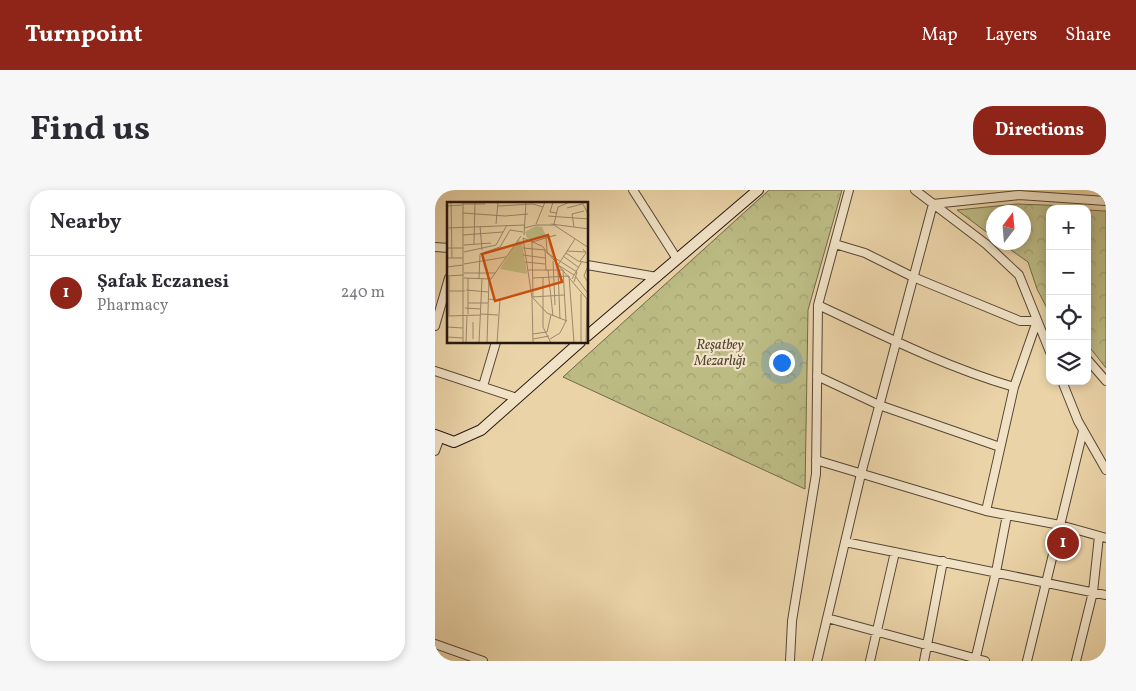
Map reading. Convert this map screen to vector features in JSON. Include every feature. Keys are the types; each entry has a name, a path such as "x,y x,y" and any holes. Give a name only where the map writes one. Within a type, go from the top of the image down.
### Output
{"street":[{"path":"633,190 677,259"},
{"path":"589,334 758,190"},
{"path":"790,661 793,621 816,474 818,305 849,190"},
{"path":"915,190 986,244 1019,275 1046,340"},
{"path":"933,204 1019,195 1106,201"},
{"path":"1074,205 1075,200"},
{"path":"817,661 861,474 933,204"},
{"path":"835,244 865,253 913,277 1021,321 1037,321"},
{"path":"589,265 657,276"},
{"path":"435,326 447,285"},
{"path":"818,305 896,342 992,381 1014,387"},
{"path":"985,511 1014,387 1037,321"},
{"path":"483,386 495,344"},
{"path":"435,450 437,436 454,442 481,430 578,344"},
{"path":"1091,364 1106,381"},
{"path":"435,371 517,398"},
{"path":"817,376 879,405 1000,447"},
{"path":"1064,385 1083,431 1106,470"},
{"path":"1027,661 1083,431"},
{"path":"816,460 985,511 1060,525 1103,537 1093,592 1076,661"},
{"path":"975,659 996,572 1007,515"},
{"path":"845,542 943,560 1106,595"},
{"path":"870,661 895,552"},
{"path":"925,661 943,560"},
{"path":"827,618 985,661"},
{"path":"435,644 483,661"}],"green space":[{"name":"Reşatbey Mezarlığı","path":"769,190 842,190 808,310 805,489 563,377"},
{"path":"1017,204 1046,205 1046,306 1037,289 1028,262 1011,250 1031,250 1031,205 1007,205"},
{"path":"986,207 986,232 957,210"},
{"path":"1091,210 1106,211 1106,368 1091,349"}],"place":[{"name":"Şafak Eczanesi","path":"1063,543"}]}
